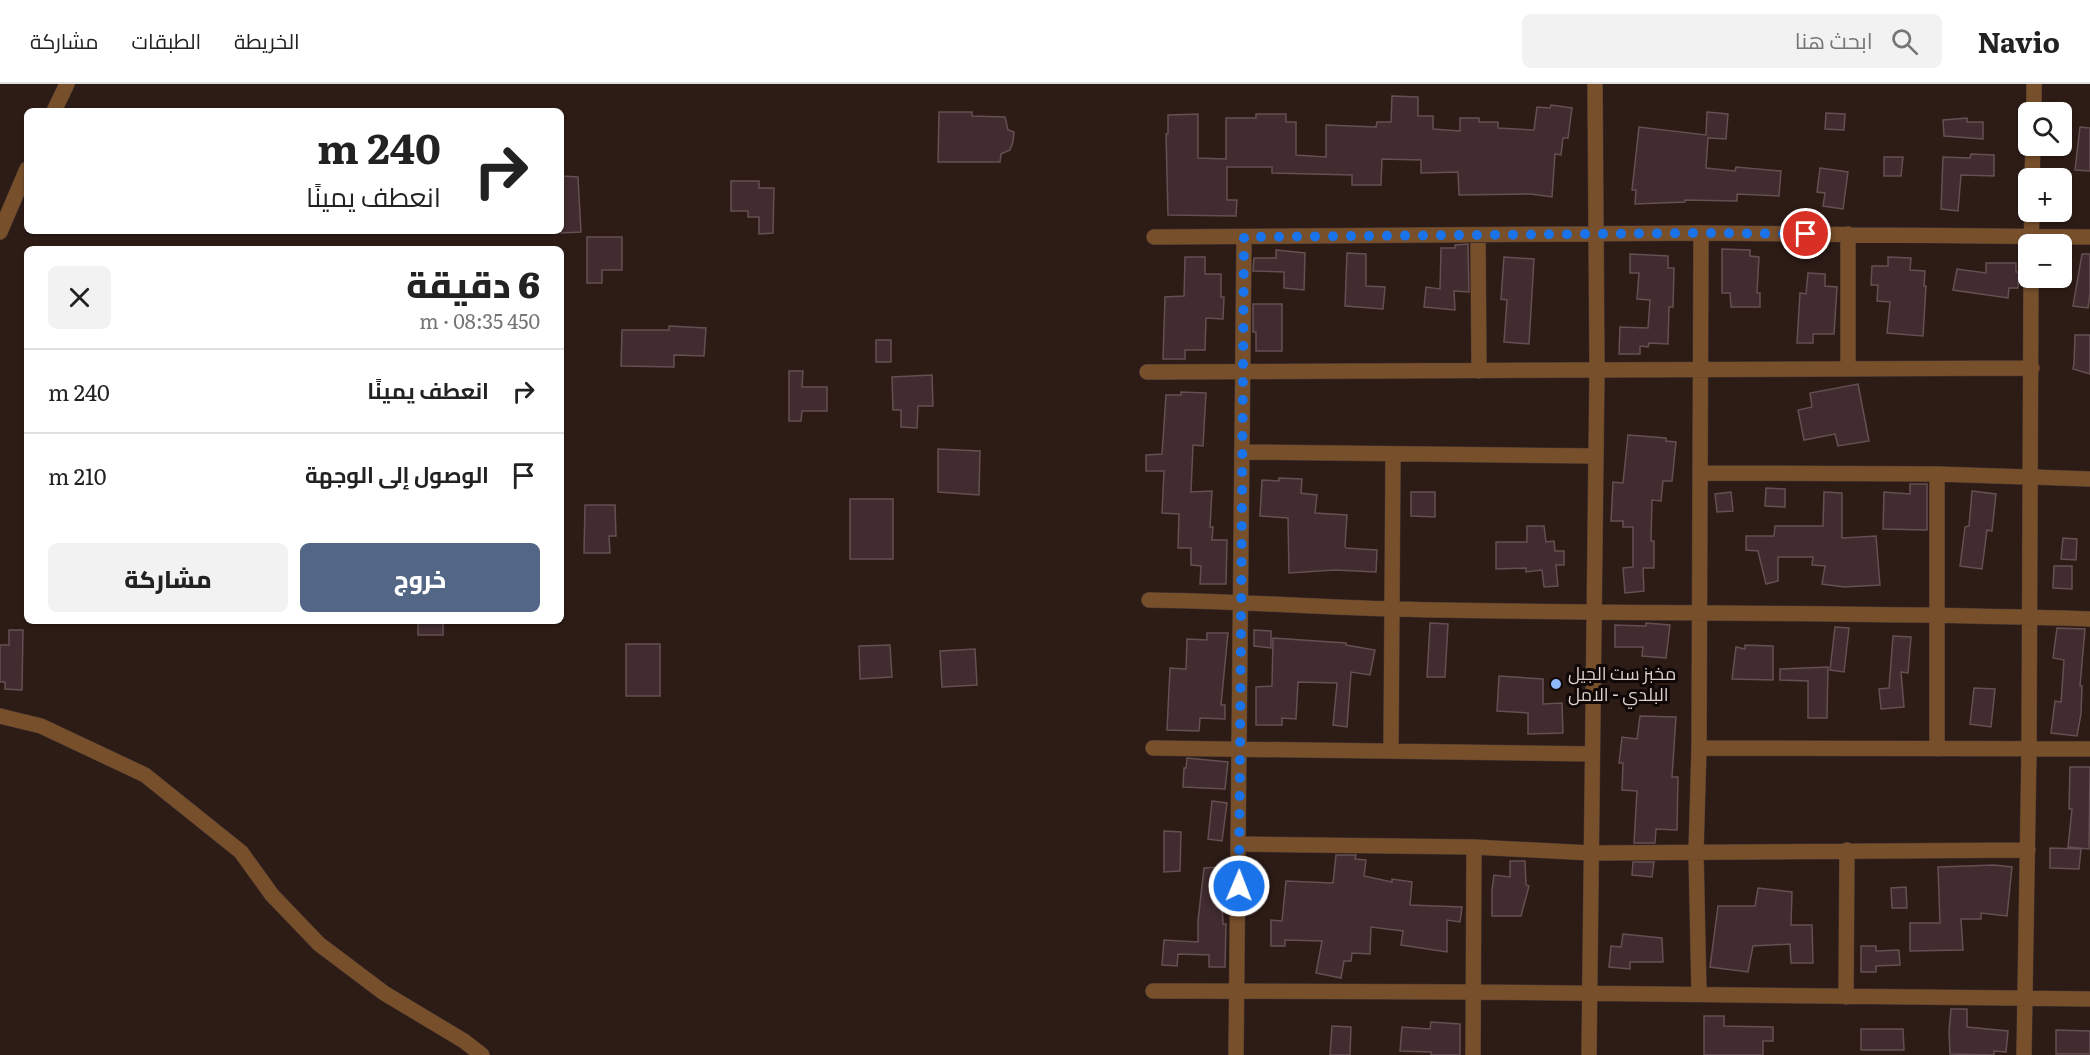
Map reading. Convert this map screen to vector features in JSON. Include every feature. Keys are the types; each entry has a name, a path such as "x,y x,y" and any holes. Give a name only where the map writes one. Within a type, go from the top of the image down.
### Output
{"street":[{"path":"55,108 67,84"},
{"path":"1589,1055 1597,370 1595,84"},
{"path":"2034,84 2034,102"},
{"path":"0,232 24,175"},
{"path":"1699,994 1696,852 1699,748 1701,233"},
{"path":"1154,237 1701,233 1848,234 2018,240"},
{"path":"1848,234 1848,369"},
{"path":"1478,235 1479,371"},
{"path":"1236,1055 1244,237"},
{"path":"2072,238 2090,237"},
{"path":"2024,1055 2029,750 2031,288"},
{"path":"1147,372 2032,368"},
{"path":"1243,452 1596,456"},
{"path":"1390,750 1393,454"},
{"path":"1701,473 1937,474 2090,479"},
{"path":"1937,474 1937,749"},
{"path":"1149,600 1242,601 1392,609 2090,619"},
{"path":"0,716 41,726 145,775 241,852 272,895 319,944 384,993 464,1041 482,1055"},
{"path":"1153,748 1592,754"},
{"path":"1699,748 2090,749"},
{"path":"1239,844 1474,847 1592,853 2028,849"},
{"path":"1473,1055 1474,847"},
{"path":"1846,997 1847,850"},
{"path":"1154,990 2090,999"}],"building":[{"path":"1392,96 1418,97 1418,116 1433,116 1433,129 1460,131 1460,118 1479,118 1479,122 1498,122 1498,128 1534,130 1537,107 1550,108 1551,105 1572,108 1568,138 1563,138 1561,155 1555,154 1552,197 1531,194 1459,195 1458,172 1421,173 1421,160 1382,159 1381,185 1352,185 1352,175 1272,173 1272,167 1227,167 1227,200 1237,200 1236,216 1168,215 1166,134 1168,134 1168,115 1198,114 1198,158 1226,159 1226,118 1256,118 1256,114 1286,114 1286,122 1296,122 1296,155 1326,157 1326,125 1376,127 1377,122 1391,122"},
{"path":"939,112 972,112 972,116 1005,117 1008,130 1014,132 1010,150 1001,154 1000,162 938,162"},
{"path":"1707,112 1728,114 1726,139 1708,138 1706,168 1735,171 1736,167 1781,171 1779,196 1737,194 1737,201 1685,200 1685,202 1635,204 1636,190 1632,190 1639,127 1706,135"},
{"path":"1826,113 1845,114 1844,130 1825,129"},
{"path":"1967,118 1967,122 1983,122 1983,139 1944,136 1943,120"},
{"path":"2080,127 2090,128 2090,171 2075,170"},
{"path":"1971,154 1994,155 1994,176 1961,175 1958,211 1941,209 1943,157 1970,158"},
{"path":"1884,157 1903,157 1901,176 1884,176"},
{"path":"1820,168 1848,172 1843,209 1823,206 1825,193 1817,192"},
{"path":"564,176 578,177 581,232 564,233"},
{"path":"731,181 759,181 759,188 774,188 773,233 759,234 759,217 748,217 748,211 731,211"},
{"path":"587,237 622,237 622,270 602,270 602,283 587,283"},
{"path":"1468,244 1469,292 1454,291 1455,310 1424,307 1426,287 1440,289 1441,248 1455,248 1455,245"},
{"path":"1722,249 1750,250 1750,256 1759,257 1757,293 1760,293 1760,307 1731,307 1730,293 1722,293"},
{"path":"1276,250 1305,253 1304,290 1284,288 1284,272 1253,271 1254,258 1276,258"},
{"path":"1347,253 1366,254 1366,286 1385,287 1383,309 1345,306"},
{"path":"1630,254 1668,256 1668,268 1674,268 1673,307 1669,307 1668,344 1649,343 1648,347 1640,346 1640,354 1619,354 1620,327 1648,328 1650,300 1637,299 1639,273 1630,273"},
{"path":"2082,254 2090,254 2088,308 2073,306"},
{"path":"1185,257 1205,257 1205,274 1221,274 1221,297 1224,297 1223,319 1206,318 1205,350 1185,350 1185,359 1163,359 1165,297 1184,296"},
{"path":"1504,257 1534,259 1529,344 1504,342 1507,300 1501,299"},
{"path":"1888,257 1911,258 1910,270 1925,271 1923,336 1887,333 1890,302 1877,301 1878,285 1871,285 1872,266 1888,266"},
{"path":"1986,263 2016,263 2018,288 2009,288 2008,298 1953,290 1957,269 1986,273"},
{"path":"1808,273 1825,274 1825,286 1837,287 1834,334 1813,334 1813,343 1797,343 1800,293 1806,294"},
{"path":"1253,304 1282,304 1282,351 1256,351"},
{"path":"669,326 706,328 704,356 674,355 674,367 621,366 622,330 669,330"},
{"path":"2075,335 2090,335 2090,374 2073,369"},
{"path":"876,340 891,340 891,362 876,362"},
{"path":"789,371 803,371 802,387 827,387 827,411 802,411 801,421 789,421"},
{"path":"932,375 933,406 918,406 917,428 901,427 901,410 893,410 892,377"},
{"path":"1858,384 1869,441 1838,446 1835,434 1804,440 1798,410 1812,407 1810,393"},
{"path":"1181,392 1206,393 1203,446 1193,445 1191,492 1212,491 1210,527 1213,527 1212,540 1227,540 1226,584 1200,584 1201,566 1191,565 1191,548 1178,548 1179,514 1162,513 1164,471 1146,471 1146,455 1162,454 1166,395 1181,395"},
{"path":"1628,435 1666,438 1666,441 1676,442 1672,481 1663,481 1661,501 1652,500 1651,541 1654,541 1654,568 1643,568 1644,591 1625,593 1623,568 1633,567 1633,527 1623,527 1623,521 1611,521 1613,482 1623,483"},
{"path":"938,449 980,451 979,495 938,492"},
{"path":"1279,478 1302,479 1301,493 1317,495 1315,513 1347,515 1346,548 1377,550 1376,572 1335,570 1289,573 1288,518 1260,516 1262,480 1279,481"},
{"path":"1910,484 1927,484 1927,530 1883,529 1884,492 1910,494"},
{"path":"1766,488 1785,489 1785,507 1765,506"},
{"path":"1972,491 1996,494 1992,531 1987,530 1982,569 1960,566 1965,527 1969,526"},
{"path":"1411,492 1435,492 1435,517 1411,516"},
{"path":"1731,492 1733,511 1717,512 1715,494"},
{"path":"1824,492 1842,493 1842,538 1876,536 1880,585 1844,587 1822,584 1825,566 1812,565 1813,557 1778,557 1778,581 1766,584 1758,551 1746,550 1746,536 1774,536 1775,526 1823,526"},
{"path":"850,499 893,499 893,559 850,559"},
{"path":"585,505 615,505 616,536 609,536 610,553 584,553"},
{"path":"1527,526 1544,526 1546,542 1554,541 1555,551 1564,551 1564,565 1556,565 1558,586 1544,587 1542,570 1526,572 1526,568 1496,569 1496,542 1527,542"},
{"path":"2063,538 2077,539 2076,560 2061,559"},
{"path":"2054,566 2072,566 2072,589 2053,588"},
{"path":"1430,623 1448,624 1445,677 1427,677"},
{"path":"1646,623 1670,625 1666,658 1642,656 1643,647 1615,647 1615,625 1646,626"},
{"path":"418,624 443,624 443,635 418,635"},
{"path":"1835,627 1849,628 1844,672 1830,670"},
{"path":"2057,628 2085,629 2080,686 2082,686 2081,714 2077,736 2051,733 2055,701 2061,702 2064,660 2053,658"},
{"path":"9,630 23,630 22,690 5,689 5,682 0,682 0,645 9,645"},
{"path":"1254,630 1271,631 1271,648 1254,646"},
{"path":"1207,633 1228,633 1221,705 1225,705 1225,719 1200,718 1199,731 1167,730 1170,668 1186,669 1187,639 1207,640"},
{"path":"1893,636 1911,637 1908,673 1901,672 1904,707 1881,709 1879,689 1889,688"},
{"path":"1273,638 1346,643 1346,645 1375,650 1370,675 1351,672 1347,727 1333,725 1337,683 1298,682 1296,719 1282,718 1282,725 1256,725 1256,687 1272,686"},
{"path":"626,644 660,644 660,696 626,696"},
{"path":"890,645 892,677 860,679 859,646"},
{"path":"1745,645 1773,646 1773,680 1732,679 1736,647 1745,649"},
{"path":"975,649 977,685 942,687 940,651"},
{"path":"1828,667 1827,718 1808,718 1808,681 1780,680 1780,669"},
{"path":"1499,676 1543,679 1543,704 1562,703 1563,733 1528,734 1528,713 1497,711"},
{"path":"1974,688 1995,689 1991,727 1970,724"},
{"path":"1640,716 1676,717 1672,777 1678,777 1677,830 1656,829 1655,843 1634,843 1637,791 1622,790 1623,763 1619,763 1622,737 1637,739"},
{"path":"1187,758 1228,762 1225,789 1183,787"},
{"path":"2070,767 2090,767 2089,849 2068,847 2072,809 2069,809"},
{"path":"1212,801 1227,803 1222,841 1208,839"},
{"path":"1164,831 1181,832 1180,871 1164,872"},
{"path":"2050,848 2081,849 2079,869 2050,868"},
{"path":"1336,855 1356,855 1355,859 1366,860 1364,876 1392,882 1392,879 1412,882 1410,905 1462,907 1460,922 1447,920 1447,952 1401,945 1403,931 1371,927 1370,954 1352,953 1351,961 1344,961 1341,978 1316,973 1322,941 1285,940 1285,946 1271,946 1271,920 1282,921 1286,881 1333,883"},
{"path":"1510,861 1525,861 1526,885 1529,886 1521,916 1492,916 1494,875 1510,877"},
{"path":"1633,862 1654,862 1652,877 1632,875"},
{"path":"1994,865 2012,867 2007,916 1981,913 1981,919 1961,919 1963,950 1910,951 1910,923 1940,923 1938,867"},
{"path":"1220,867 1223,924 1226,924 1225,967 1209,967 1209,955 1178,954 1177,966 1162,965 1164,940 1198,942 1204,868"},
{"path":"1906,887 1907,908 1892,908 1891,888"},
{"path":"1758,888 1792,892 1791,925 1812,925 1813,963 1791,963 1790,944 1753,946 1748,972 1710,967 1718,906 1755,906"},
{"path":"1623,934 1662,938 1663,962 1630,962 1630,969 1609,967 1611,946 1621,947"},
{"path":"1861,946 1876,946 1876,951 1899,950 1900,965 1876,966 1876,972 1861,972"},
{"path":"1951,1009 1967,1009 1967,1027 2008,1031 2006,1052 1994,1051 1994,1055 1950,1054"},
{"path":"1704,1016 1724,1016 1724,1026 1773,1027 1773,1041 1763,1041 1763,1055 1704,1055"},
{"path":"1431,1022 1460,1024 1460,1055 1431,1055 1431,1052 1400,1051 1402,1027 1430,1029"},
{"path":"1332,1026 1351,1027 1350,1055 1330,1055"},
{"path":"1861,1029 1903,1029 1904,1050 1861,1050"},
{"path":"2056,1030 2090,1031 2090,1054 2056,1054"}],"place":[{"name":"مخبز ست الجيل البلدي - الامل","path":"1556,684"}],"route":[{"path":"1239,886 1244,237 1806,234"}]}
